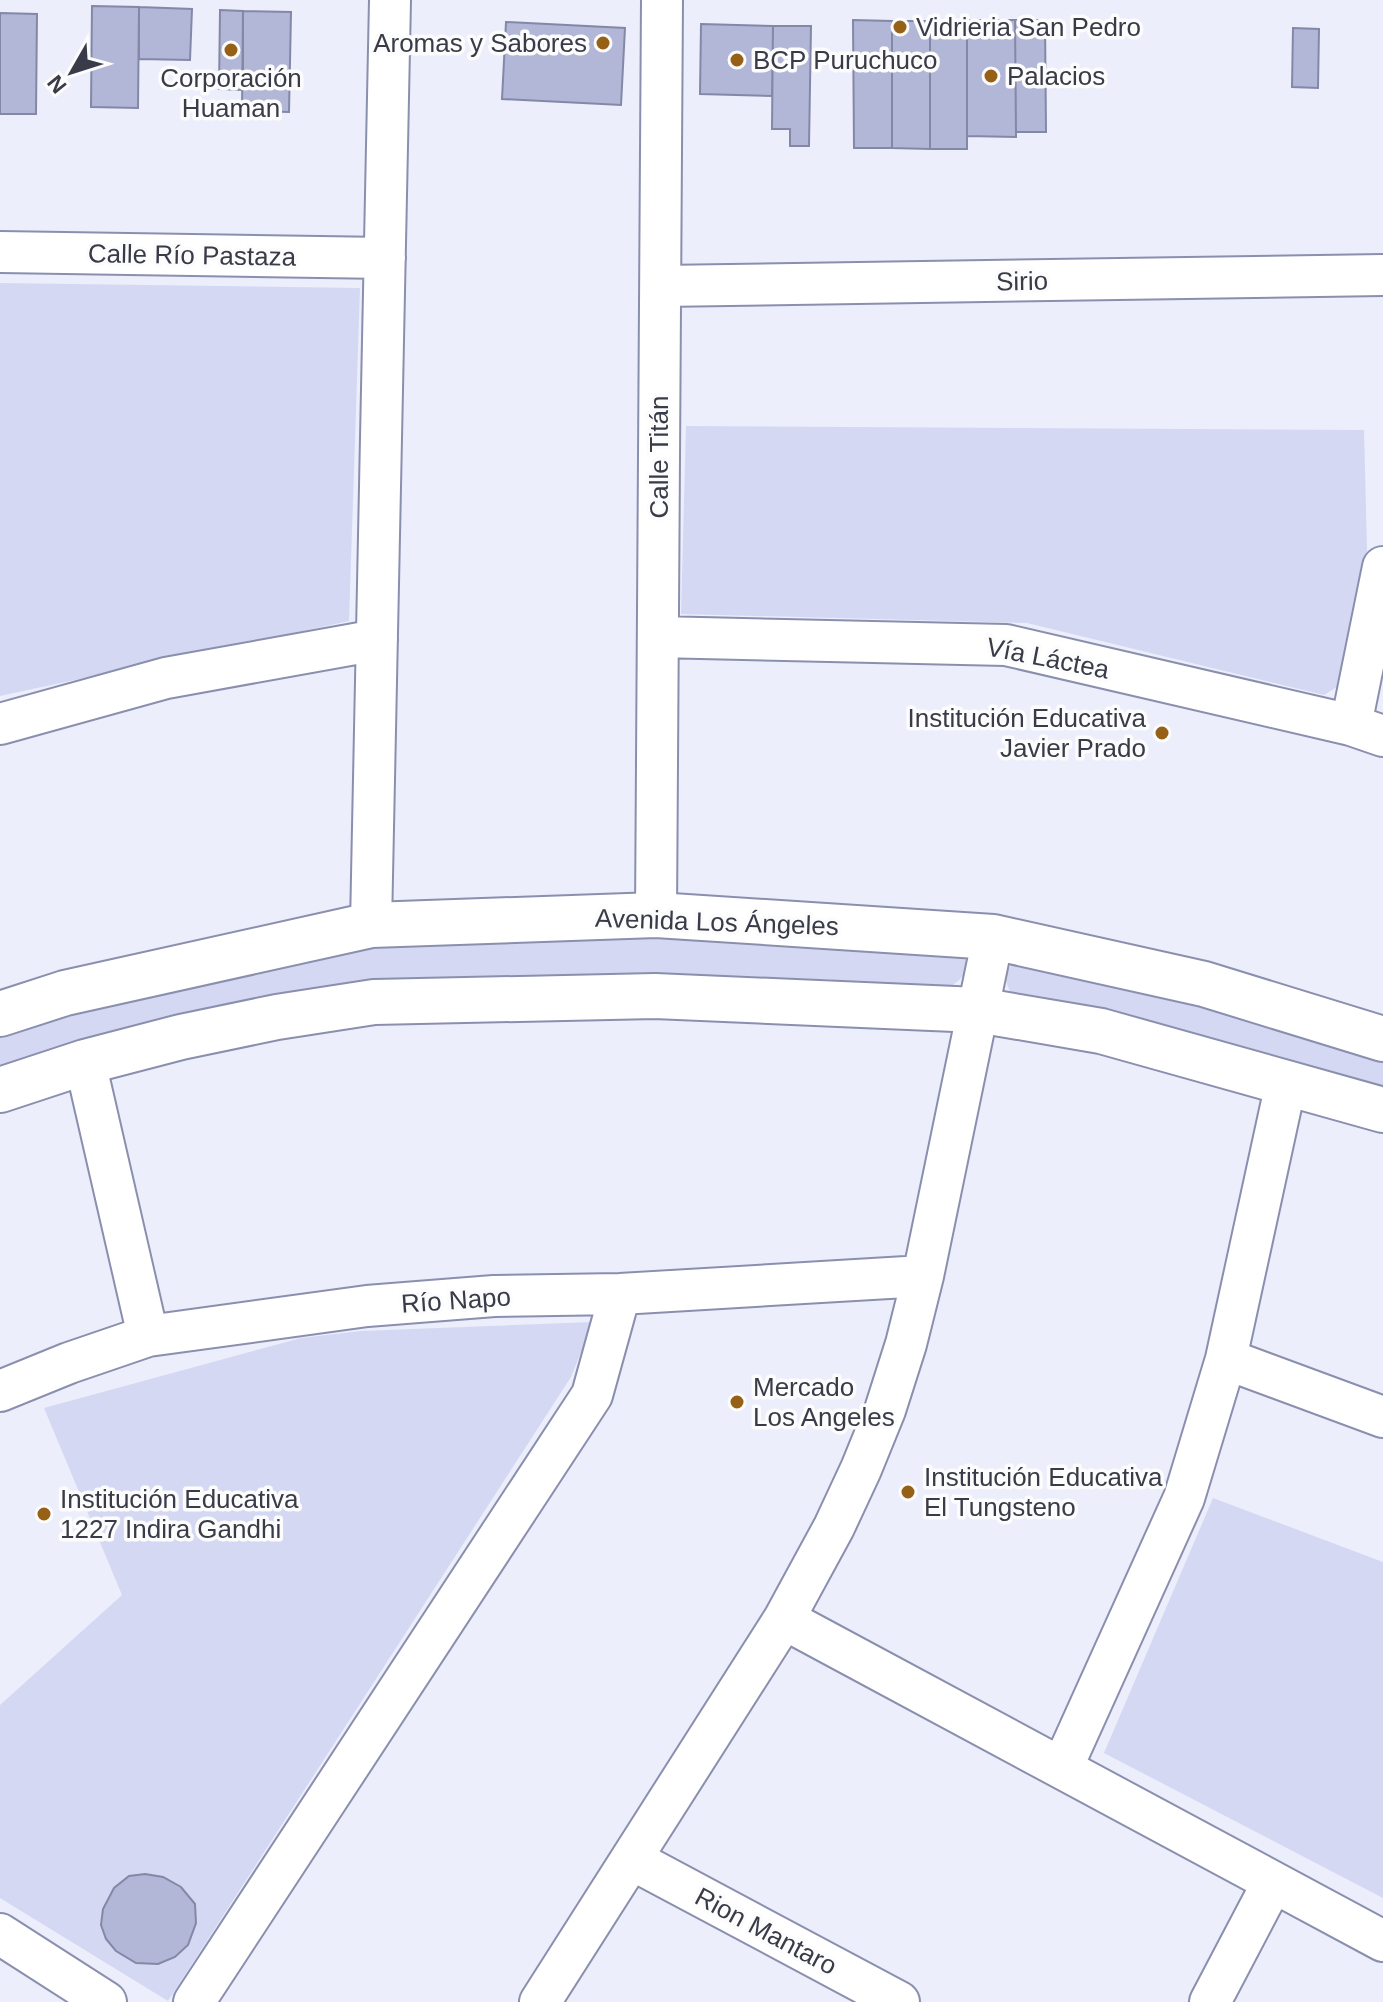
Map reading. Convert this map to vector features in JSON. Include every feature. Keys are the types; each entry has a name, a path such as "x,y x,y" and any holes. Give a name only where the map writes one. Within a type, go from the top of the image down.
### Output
{"street":[{"path":"371,925 390,0"},
{"name":"Calle Titán","path":"656,915 662,0"},
{"name":"Calle Río Pastaza","path":"0,252 385,258"},
{"name":"Sirio","path":"661,286 1383,275"},
{"path":"1367,731 1383,567"},
{"name":"Vía Láctea","path":"658,637 1006,645 1367,731"},
{"path":"0,724 166,678 377,640"},
{"name":"Avenida Los Ángeles","path":"0,1014 65,993 371,925 656,915 993,937 1204,984 1383,1039"},
{"path":"540,2002 784,1619 834,1527 861,1469 893,1384 923,1276 993,937"},
{"path":"0,1090 85,1062 208,1031 374,1002 655,996 978,1010 1101,1031 1383,1110"},
{"path":"85,1062 148,1336"},
{"path":"1062,1768 1184,1498 1226,1359 1286,1083"},
{"name":"Río Napo","path":"0,1391 148,1336 367,1306 494,1296 620,1294 923,1276"},
{"path":"194,2002 592,1395 620,1294"},
{"path":"1226,1359 1383,1417"},
{"path":"784,1619 1383,1941"},
{"name":"Rion Mantaro","path":"633,1860 896,2001"},
{"path":"1210,2002 1273,1882"},
{"path":"0,1934 106,2002"}],"shaded area":[{"path":"0,283 360,288 349,621 0,696"},
{"path":"686,426 1364,430 1368,588 1347,681 1324,695 1027,623 681,614"},
{"path":"575,933 744,936 963,954 966,969 962,977 949,987 817,979 613,976 0,1071 0,1032 33,1019 387,942"},
{"path":"1013,963 1383,1047 1383,1091 1013,996 1006,980"},
{"path":"593,1322 571,1377 168,2001 0,1898 0,1705 122,1595 44,1408 301,1338 361,1331"},
{"path":"1213,1498 1383,1562 1383,1898 1104,1753"}],"building":[{"path":"92,6 139,7 138,108 91,107"},
{"path":"139,7 192,9 190,60 139,59"},
{"name":"Corporación Huaman","path":"220,10 243,11 243,90 219,89"},
{"path":"243,11 291,12 289,112 242,111"},
{"path":"0,13 37,14 36,114 0,114"},
{"path":"853,20 892,21 892,148 854,148"},
{"path":"967,20 967,149 930,149 930,21"},
{"name":"Palacios","path":"967,20 1015,20 1016,137 967,136"},
{"path":"1015,20 1045,20 1046,132 1016,132"},
{"path":"892,21 930,21 930,149 892,148"},
{"path":"506,22 625,28 621,105 502,99"},
{"name":"BCP Puruchuco","path":"701,24 773,26 772,96 700,94"},
{"path":"773,26 811,26 809,146 790,146 790,129 772,129"},
{"path":"1293,28 1319,29 1318,88 1292,87"},
{"path":"145,1874 163,1877 181,1887 195,1904 196,1923 188,1945 175,1957 158,1964 136,1963 116,1951 106,1939 101,1925 103,1909 114,1888 129,1876"}],"place":[{"name":"Vidrieria San Pedro","path":"900,27"},
{"name":"Aromas y Sabores","path":"603,43"},
{"name":"Corporación Huaman","path":"231,50"},
{"name":"BCP Puruchuco","path":"737,60"},
{"name":"Palacios","path":"991,76"},
{"name":"Institución Educativa Javier Prado","path":"1162,733"},
{"name":"Mercado Los Angeles","path":"737,1402"},
{"name":"Institución Educativa El Tungsteno","path":"908,1492"},
{"name":"Institución Educativa 1227 Indira Gandhi","path":"44,1514"}]}
